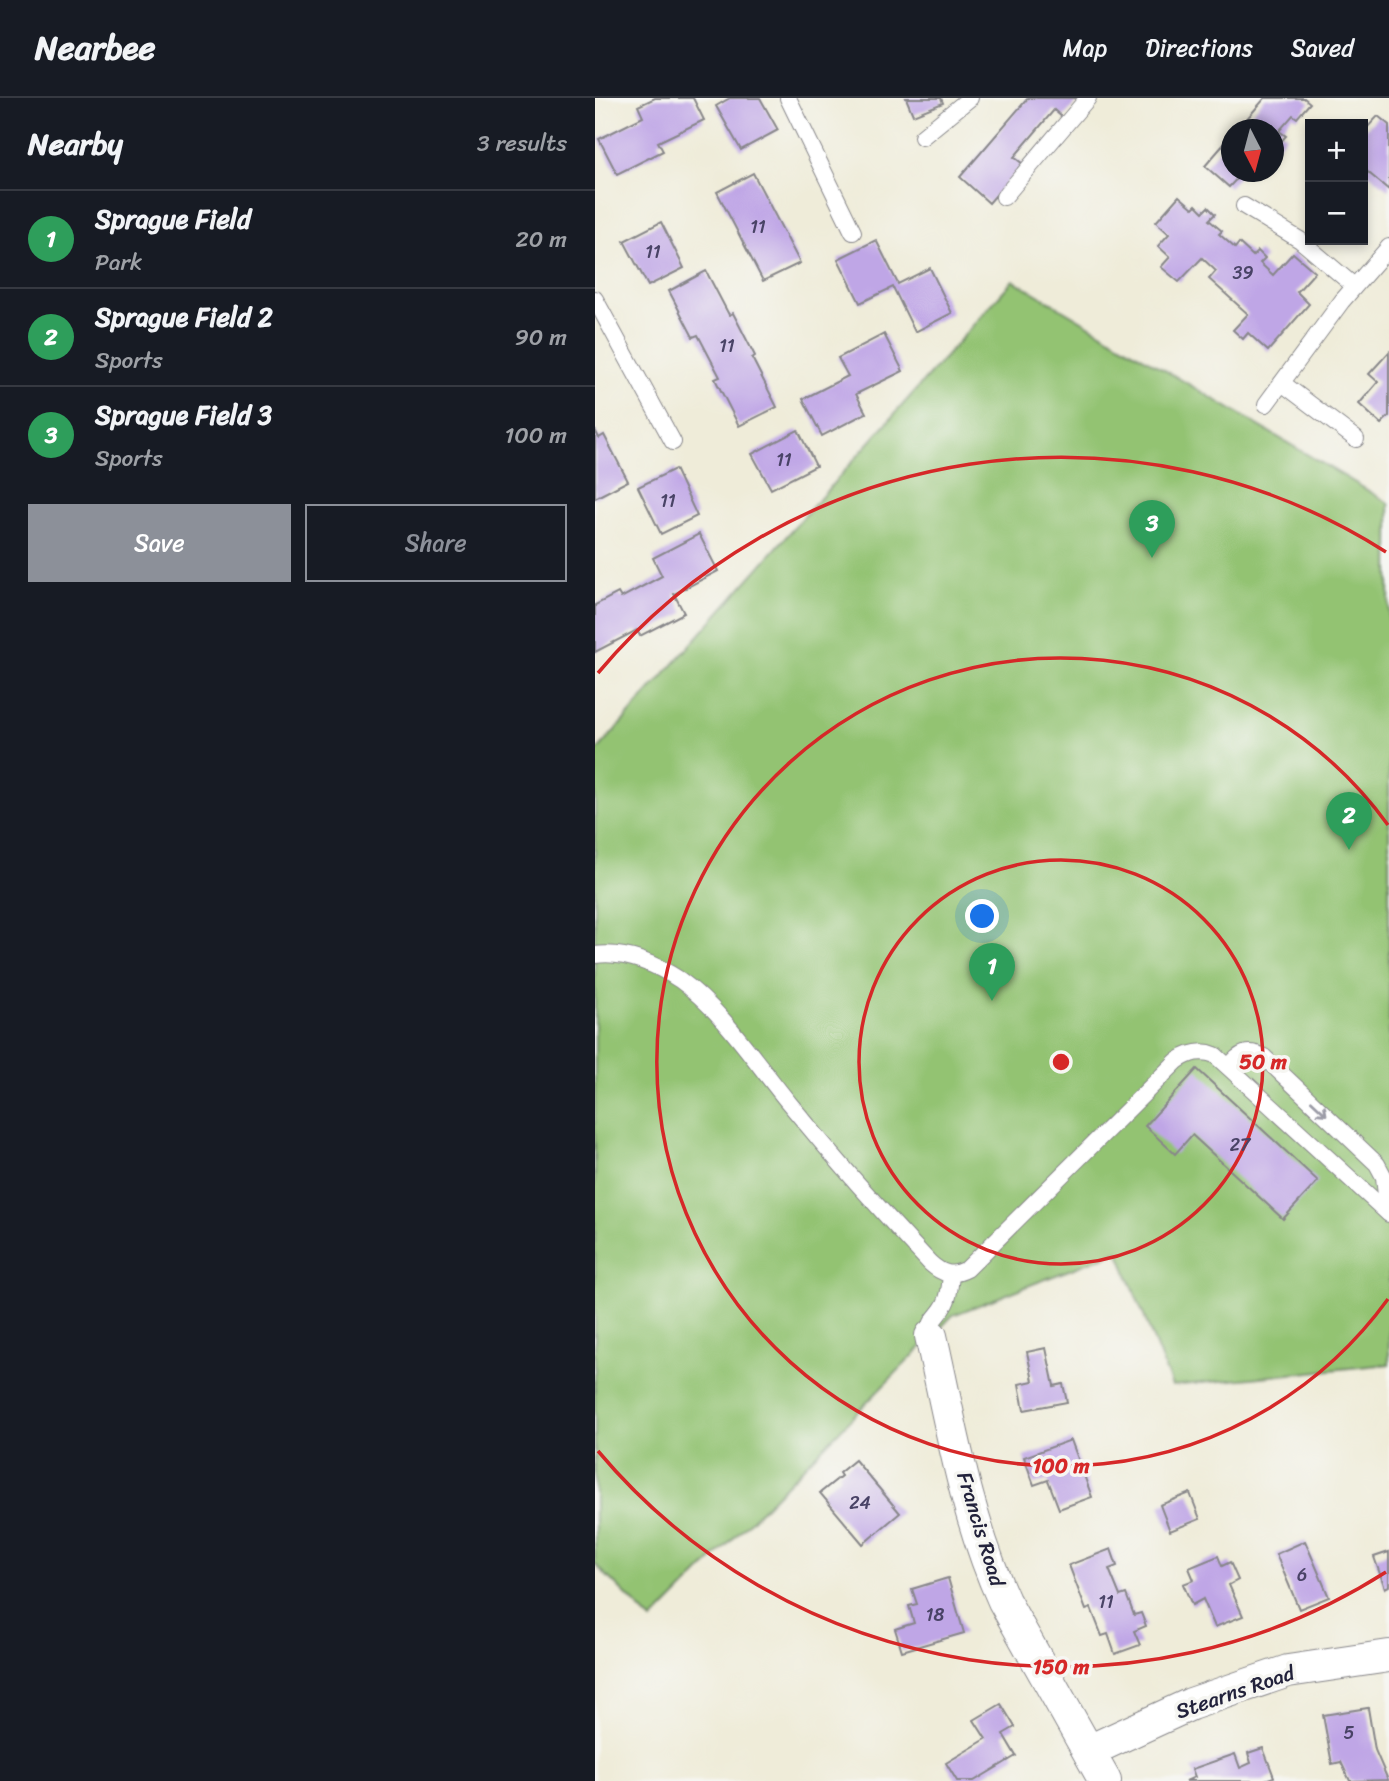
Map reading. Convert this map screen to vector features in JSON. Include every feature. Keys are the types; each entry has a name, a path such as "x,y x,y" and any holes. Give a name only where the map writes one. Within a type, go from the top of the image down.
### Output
{"street":[{"name":"Francis Road","path":"931,1336 963,1474 995,1579 1010,1611 1105,1781"},
{"name":"Stearns Road","path":"1089,1751 1191,1703 1288,1671 1389,1656"}],"lane":[{"path":"787,98 853,232"},
{"path":"922,137 969,98"},
{"path":"1004,197 1089,98"},
{"path":"1244,206 1300,240 1355,286"},
{"path":"1266,404 1355,286 1389,247"},
{"path":"595,299 673,442"},
{"path":"1282,383 1356,439"},
{"path":"595,955 608,953 644,960 694,991 720,1017 851,1178 930,1263 944,1273 951,1274 967,1269 1177,1061 1191,1053 1206,1052 1215,1055 1389,1213"},
{"path":"1229,1067 1245,1052 1264,1056 1377,1164 1384,1177 1389,1213"},
{"path":"931,1336 930,1326 945,1305 951,1274"}],"green space":[{"path":"1013,280 1389,503 1389,1364 1172,1386 1118,1251 953,1315 652,1621 595,1564 595,753"}],"building":[{"path":"655,98 693,98 704,120 658,142 663,151 617,174 599,139 643,117 638,106"},
{"path":"730,98 760,98 778,130 741,150 716,106"},
{"path":"906,98 941,98 943,103 913,115"},
{"path":"1028,98 1080,98 1063,118 1054,110 1014,157 1023,164 989,203 960,177"},
{"path":"1265,98 1304,98 1310,103 1297,118 1293,115 1284,125 1284,119 1247,119"},
{"path":"1378,116 1389,125 1389,190 1368,172 1368,127"},
{"path":"1221,148 1221,180 1205,166"},
{"path":"753,173 800,263 763,281 717,192"},
{"path":"1179,196 1193,208 1196,205 1203,212 1208,207 1215,214 1209,220 1222,231 1219,234 1235,248 1239,243 1253,256 1258,251 1265,258 1260,263 1273,275 1293,253 1315,272 1297,292 1309,304 1268,351 1248,333 1243,339 1233,330 1248,314 1209,279 1216,271 1202,258 1179,282 1161,267 1170,257 1158,246 1169,234 1156,222"},
{"path":"661,222 684,268 648,286 624,241"},
{"path":"876,240 898,284 930,268 952,313 915,332 893,287 860,303 838,259"},
{"path":"706,271 729,315 733,313 777,407 739,426 715,379 720,377 698,335 693,337 669,291"},
{"path":"884,334 903,371 856,394 866,413 822,436 803,399 848,376 838,358"},
{"path":"1389,352 1389,416 1381,424 1359,404 1378,382 1369,374"},
{"path":"595,430 599,438 604,435 628,481 595,498"},
{"path":"798,430 816,466 771,489 752,454"},
{"path":"675,469 697,516 661,534 638,487"},
{"path":"699,534 718,571 674,594 684,613 640,636 637,630 595,652 595,605 618,593 621,598 662,576 653,558"},
{"path":"1197,1069 1318,1181 1283,1219 1192,1135 1175,1154 1145,1126"},
{"path":"1046,1348 1054,1386 1063,1384 1067,1402 1024,1410 1019,1384 1033,1381 1027,1352"},
{"path":"1071,1440 1092,1497 1059,1509 1048,1480 1034,1485 1024,1457"},
{"path":"855,1460 900,1513 863,1544 820,1493"},
{"path":"1190,1493 1200,1519 1170,1531 1160,1505"},
{"path":"1305,1541 1329,1597 1299,1609 1276,1554"},
{"path":"1111,1549 1117,1566 1109,1569 1120,1596 1126,1594 1134,1615 1141,1613 1146,1626 1134,1631 1140,1645 1115,1654 1108,1634 1102,1636 1091,1608 1086,1610 1069,1565"},
{"path":"1389,1552 1389,1586 1385,1588 1374,1557"},
{"path":"1218,1556 1222,1566 1230,1562 1238,1580 1229,1585 1243,1616 1215,1627 1203,1599 1192,1605 1183,1584 1194,1580 1189,1568"},
{"path":"948,1578 964,1633 902,1651 895,1629 914,1623 909,1606 917,1604 912,1589"},
{"path":"1001,1704 1015,1727 1003,1734 1016,1756 974,1781 957,1781 946,1763 986,1739 974,1720"},
{"path":"1368,1708 1375,1750 1388,1780 1350,1781 1341,1762 1332,1764 1323,1715"},
{"path":"1263,1748 1274,1777 1262,1781 1186,1781 1195,1777 1192,1769 1235,1754 1240,1768 1251,1763 1248,1753"}],"place":[{"name":"Sprague Field 3","path":"1152,558"},
{"name":"Sprague Field 2","path":"1349,850"},
{"name":"Sprague Field","path":"992,1001"}]}
